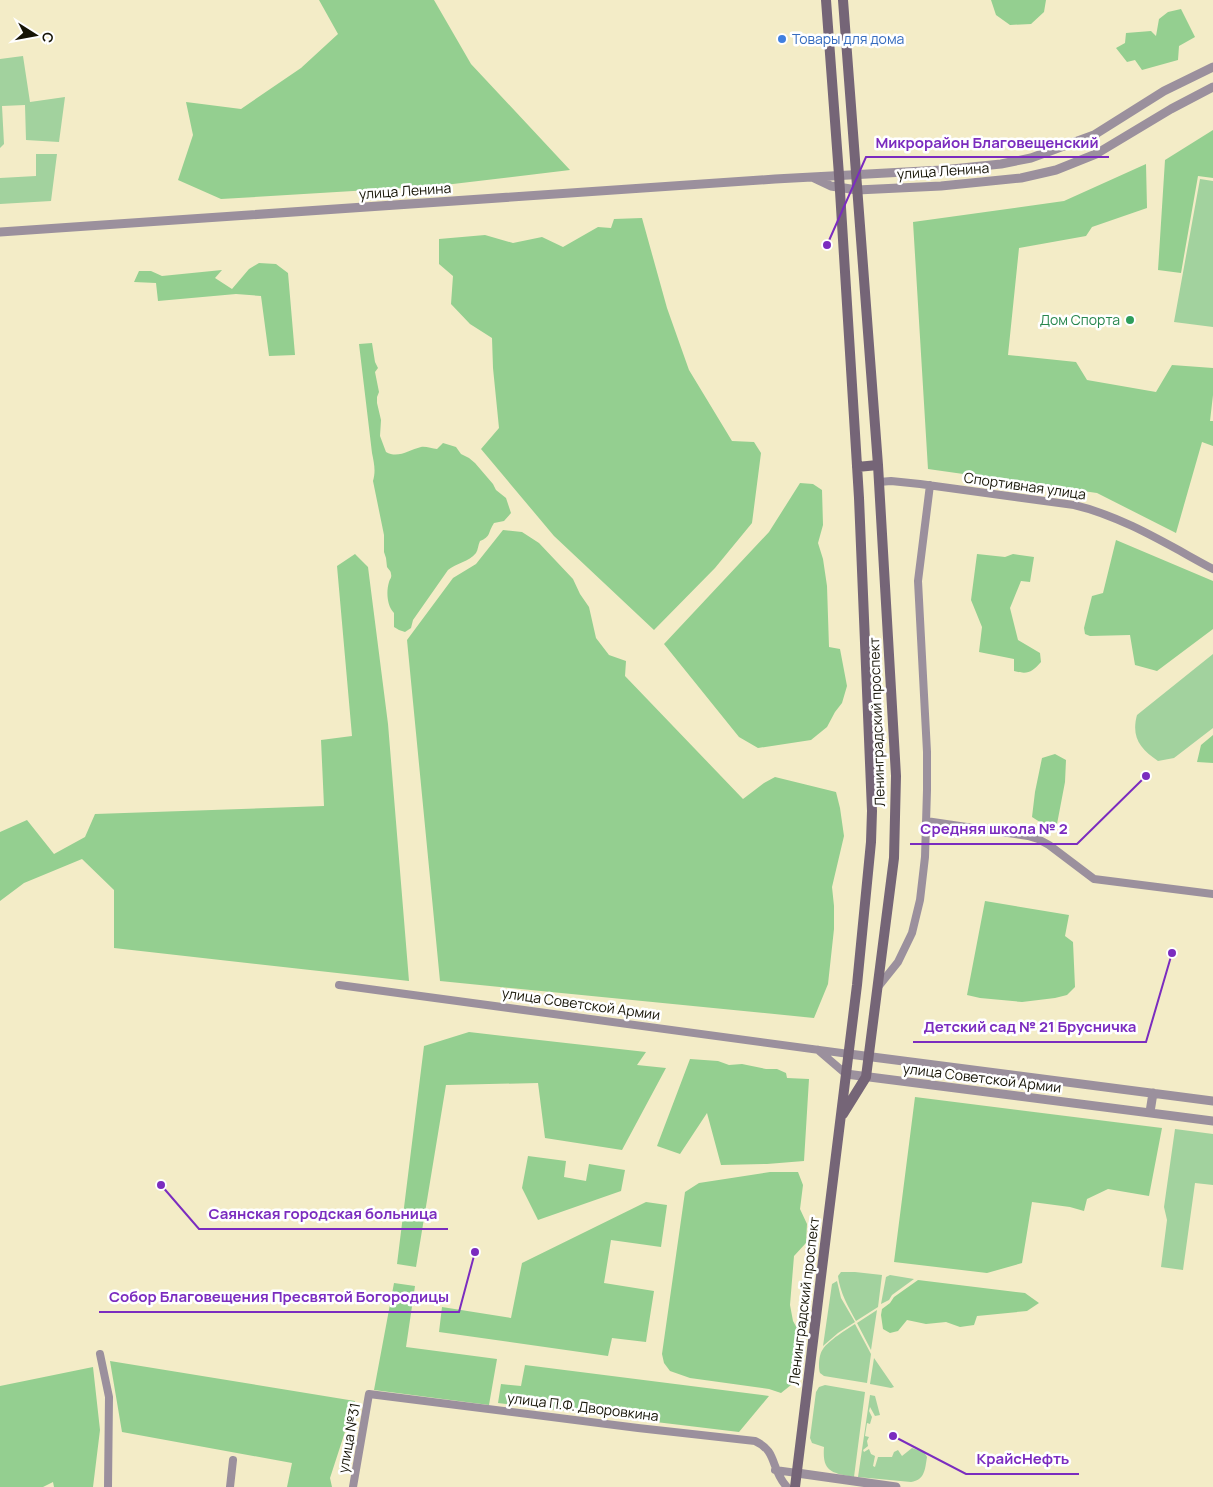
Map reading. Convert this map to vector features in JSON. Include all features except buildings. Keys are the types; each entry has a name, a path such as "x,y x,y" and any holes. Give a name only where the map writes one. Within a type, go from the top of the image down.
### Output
{"main road":[{"name":"Ленинградский проспект","path":"795,1487 849,1054 872,811 857,467 840,188 826,0"},
{"name":"Ленинградский проспект","path":"840,1118 866,1077 894,858 896,776 878,465 843,0"},
{"path":"857,467 878,465"}],"street":[{"name":"улица Ленина","path":"0,232 839,175 942,170 1000,164 1031,158 1094,135 1164,91 1213,67"},
{"name":"улица Ленина","path":"812,177 823,183 840,188 857,190 941,186 1021,178 1056,170 1103,150 1171,109 1213,87"},
{"path":"1094,135 1103,150"},
{"name":"Спортивная улица","path":"879,482 891,481 930,485 1092,509 1113,517 1213,569"},
{"path":"877,989 898,962 912,933 920,900 925,857 927,752 918,581 930,485"},
{"path":"926,821 1038,839 1049,845 1094,879 1213,894"},
{"name":"улица Советской Армии","path":"339,985 869,1057 1213,1101"},
{"path":"818,1050 846,1074"},
{"name":"улица Советской Армии","path":"846,1074 1213,1121"},
{"path":"1150,1112 1153,1093"},
{"path":"100,1354 109,1397 108,1487"},
{"name":"улица П.Ф. Дворовкина","path":"369,1394 755,1441 764,1445 771,1454 775,1470 787,1487"},
{"name":"улица №31","path":"354,1487 369,1394"},
{"path":"230,1487 232,1460"},
{"path":"775,1470 896,1487"}],"green space":[{"path":"319,0 434,0 471,64 570,170 436,186 221,199 178,180 193,135 186,102 241,109 301,68 338,34"},
{"path":"991,0 1046,0 1044,12 1031,24 1010,25 996,15"},
{"path":"1181,9 1195,37 1179,46 1178,60 1142,70 1135,60 1127,62 1116,48 1125,43 1126,33 1151,31 1156,36 1159,19 1168,12"},
{"path":"23,56 30,102 65,97 59,142 26,140 25,105 2,106 4,144 0,148 0,59"},
{"path":"1213,130 1213,178 1198,176 1181,273 1158,270 1165,160"},
{"path":"36,154 57,154 51,201 0,204 0,178 36,176"},
{"path":"1146,164 1147,208 1092,227 1086,236 1019,248 1008,355 1076,362 1087,380 1156,392 1172,365 1213,368 1213,395 1210,421 1213,421 1213,446 1202,442 1176,533 1097,493 928,469 913,222 1064,201"},
{"path":"1200,179 1213,181 1213,327 1174,322"},
{"path":"642,218 667,308 689,370 732,441 754,442 761,453 752,523 715,568 654,630 554,536 481,449 499,428 492,338 470,324 451,304 453,276 439,264 439,239 485,235 513,243 542,237 563,247 598,227 611,228 614,219"},
{"path":"259,263 276,264 288,273 295,355 269,356 261,296 236,294 158,301 156,283 134,282 139,271 151,271 162,276 222,270 215,278 232,289 249,269"},
{"path":"372,343 375,362 378,368 375,372 379,392 377,403 381,420 380,436 386,452 395,455 421,447 437,449 443,443 456,447 461,454 475,463 496,490 506,498 511,513 504,521 494,523 488,536 480,541 477,552 473,556 448,570 413,620 411,628 405,632 394,627 394,613 388,599 391,575 384,552 384,535 373,481 374,467 359,344"},
{"path":"800,483 813,484 822,490 823,525 818,543 823,559 827,586 829,647 840,649 847,686 842,703 827,727 811,740 758,748 739,737 664,644 769,532"},
{"path":"503,530 522,532 539,543 573,579 589,607 596,638 609,655 626,661 625,676 743,799 775,777 836,792 844,836 832,887 834,929 828,984 814,1018 440,981 407,640 453,578 476,564"},
{"path":"1116,540 1213,581 1213,629 1157,671 1135,665 1130,635 1090,636 1085,634 1084,628 1092,596 1103,593"},
{"path":"355,554 368,567 388,724 409,981 114,948 114,890 82,859 24,883 0,901 0,832 27,820 54,854 85,837 95,814 324,806 321,740 352,736 337,566"},
{"path":"977,554 1005,557 1013,554 1034,557 1030,582 1021,581 1010,608 1018,640 1040,653 1041,662 1029,672 1014,671 1014,659 979,652 982,627 971,600"},
{"path":"1213,654 1213,728 1174,758 1158,761 1146,752 1138,742 1135,730 1137,715"},
{"path":"1213,735 1213,763 1197,762 1201,745"},
{"path":"1055,754 1066,760 1065,782 1057,824 1043,824 1032,817 1035,792 1042,758"},
{"path":"985,901 1069,915 1065,936 1073,942 1075,987 1067,995 1022,1002 967,995"},
{"path":"469,1032 646,1052 637,1065 666,1068 622,1150 545,1138 538,1083 446,1085 416,1267 397,1264 424,1046"},
{"path":"690,1059 718,1061 729,1065 742,1064 766,1069 777,1069 786,1073 787,1078 809,1079 804,1161 721,1165 707,1113 680,1154 657,1146"},
{"path":"915,1097 1162,1128 1149,1196 1108,1189 1087,1199 1084,1211 1070,1207 1032,1202 1022,1263 987,1273 894,1262"},
{"path":"1175,1129 1213,1134 1213,1185 1195,1183 1183,1270 1161,1267 1167,1220 1164,1207"},
{"path":"528,1156 566,1161 564,1177 586,1181 589,1164 625,1170 621,1191 538,1220 522,1188"},
{"path":"770,1172 798,1172 803,1185 800,1209 807,1224 806,1243 794,1256 790,1305 793,1321 798,1330 801,1349 796,1381 781,1393 769,1389 690,1378 670,1371 664,1363 662,1354 685,1192 699,1183"},
{"path":"646,1202 667,1205 661,1247 611,1240 604,1283 654,1291 646,1342 612,1338 608,1356 439,1332 442,1307 511,1318 522,1263"},
{"path":"841,1272 882,1275 878,1307 856,1321 841,1288 838,1276"},
{"path":"890,1275 914,1279 892,1295 889,1300 881,1304 886,1277"},
{"path":"918,1280 1025,1293 1039,1303 1027,1311 977,1316 974,1325 960,1327 946,1322 926,1324 907,1320 898,1331 890,1333 883,1329 882,1309 894,1297"},
{"path":"837,1281 841,1298 855,1322 823,1346 832,1284"},
{"path":"394,1283 415,1286 406,1347 497,1359 489,1405 374,1390"},
{"path":"877,1310 871,1350 857,1323"},
{"path":"855,1324 871,1354 867,1383 824,1376 820,1373 819,1367 822,1351 833,1339"},
{"path":"874,1358 894,1387 870,1384"},
{"path":"110,1361 355,1401 330,1478 332,1487 287,1487 292,1463 122,1432"},
{"path":"525,1365 769,1396 739,1432 498,1403 501,1384 521,1386"},
{"path":"93,1367 100,1430 93,1487 54,1487 53,1482 43,1487 0,1487 0,1386"},
{"path":"825,1385 865,1392 854,1477 830,1470 825,1462 824,1447 812,1443 810,1438 816,1392 819,1387"},
{"path":"870,1395 875,1396 880,1415 875,1416 870,1407 869,1411 872,1417 870,1424 867,1423 865,1436 869,1437 867,1441 868,1446 863,1450 864,1452 869,1449 871,1454 875,1456 873,1466 875,1467 878,1457 892,1457 894,1452 898,1450 902,1456 912,1448 924,1452 927,1457 926,1466 922,1476 916,1481 858,1477"}],"place":[{"name":"Товары для дома","path":"782,39"},
{"name":"Микрорайон Благовещенский","path":"827,245"},
{"name":"Дом Спорта","path":"1130,320"},
{"name":"Средняя школа № 2","path":"1146,776"},
{"name":"Детский сад № 21 Брусничка","path":"1172,953"},
{"name":"Саянская городская больница","path":"161,1185"},
{"name":"Собор Благовещения Пресвятой Богородицы","path":"475,1252"},
{"name":"КрайсНефть","path":"893,1436"}]}
